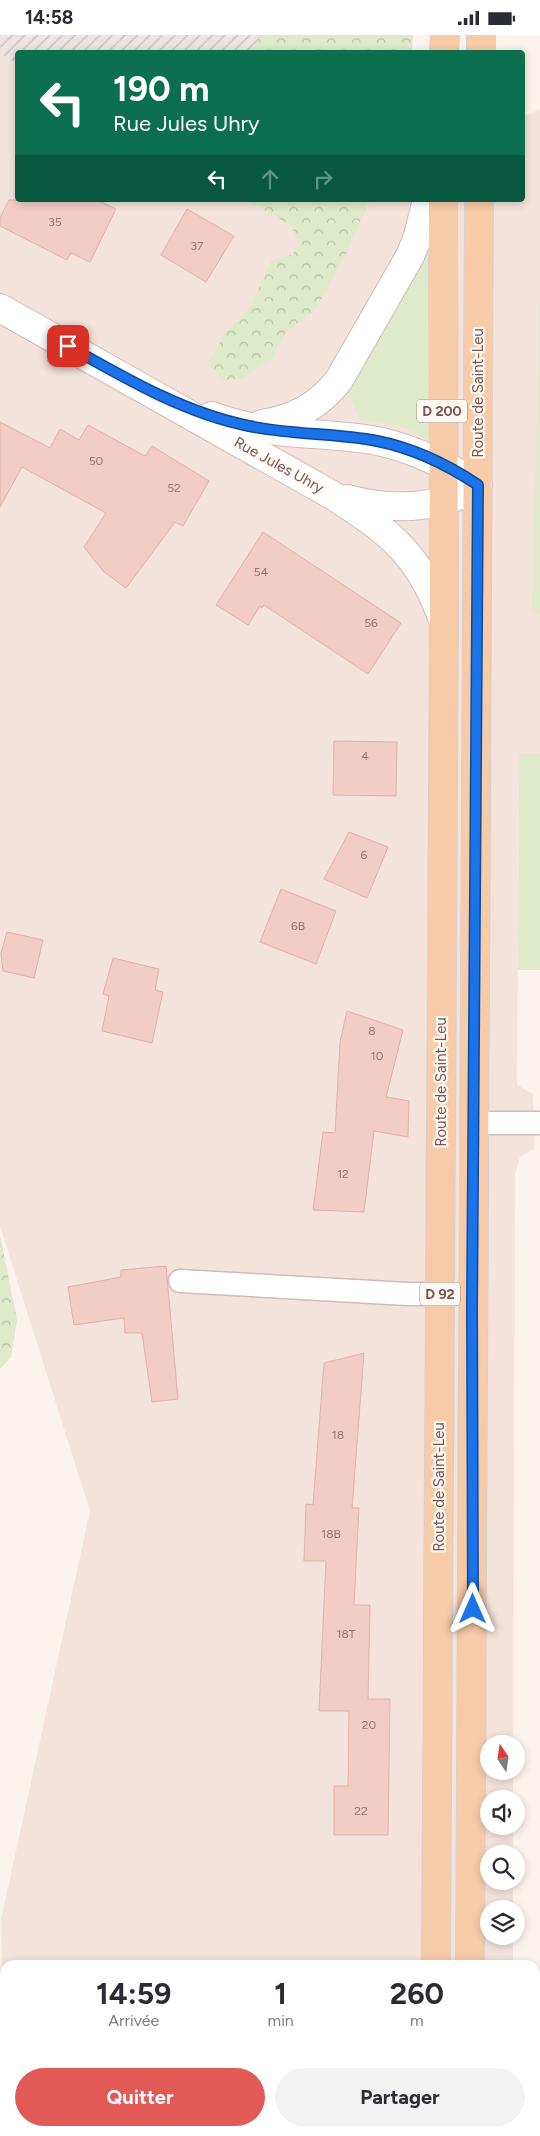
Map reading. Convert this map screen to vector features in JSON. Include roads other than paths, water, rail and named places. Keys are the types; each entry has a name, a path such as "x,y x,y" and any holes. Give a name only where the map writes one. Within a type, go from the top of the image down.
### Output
{"main road":[{"path":"444,35 444,50"},
{"path":"481,35 481,50"},
{"name":"Route de Saint-Leu","path":"436,1960 444,623 442,464 444,202"},
{"name":"Route de Saint-Leu","path":"470,1960 479,202"}],"street":[{"path":"248,426 274,422 305,411 330,391 339,380 410,256 418,235 426,202"},
{"name":"Rue Jules Uhry","path":"0,308 332,495 380,526 407,551 430,587 444,623"},
{"name":"Rue Jules Uhry","path":"148,390 217,417 248,426 379,441 442,464 478,485 464,494 443,501 393,506 332,495"}],"lane":[{"path":"475,1123 540,1123"},
{"path":"180,1281 407,1294 440,1294"}]}
